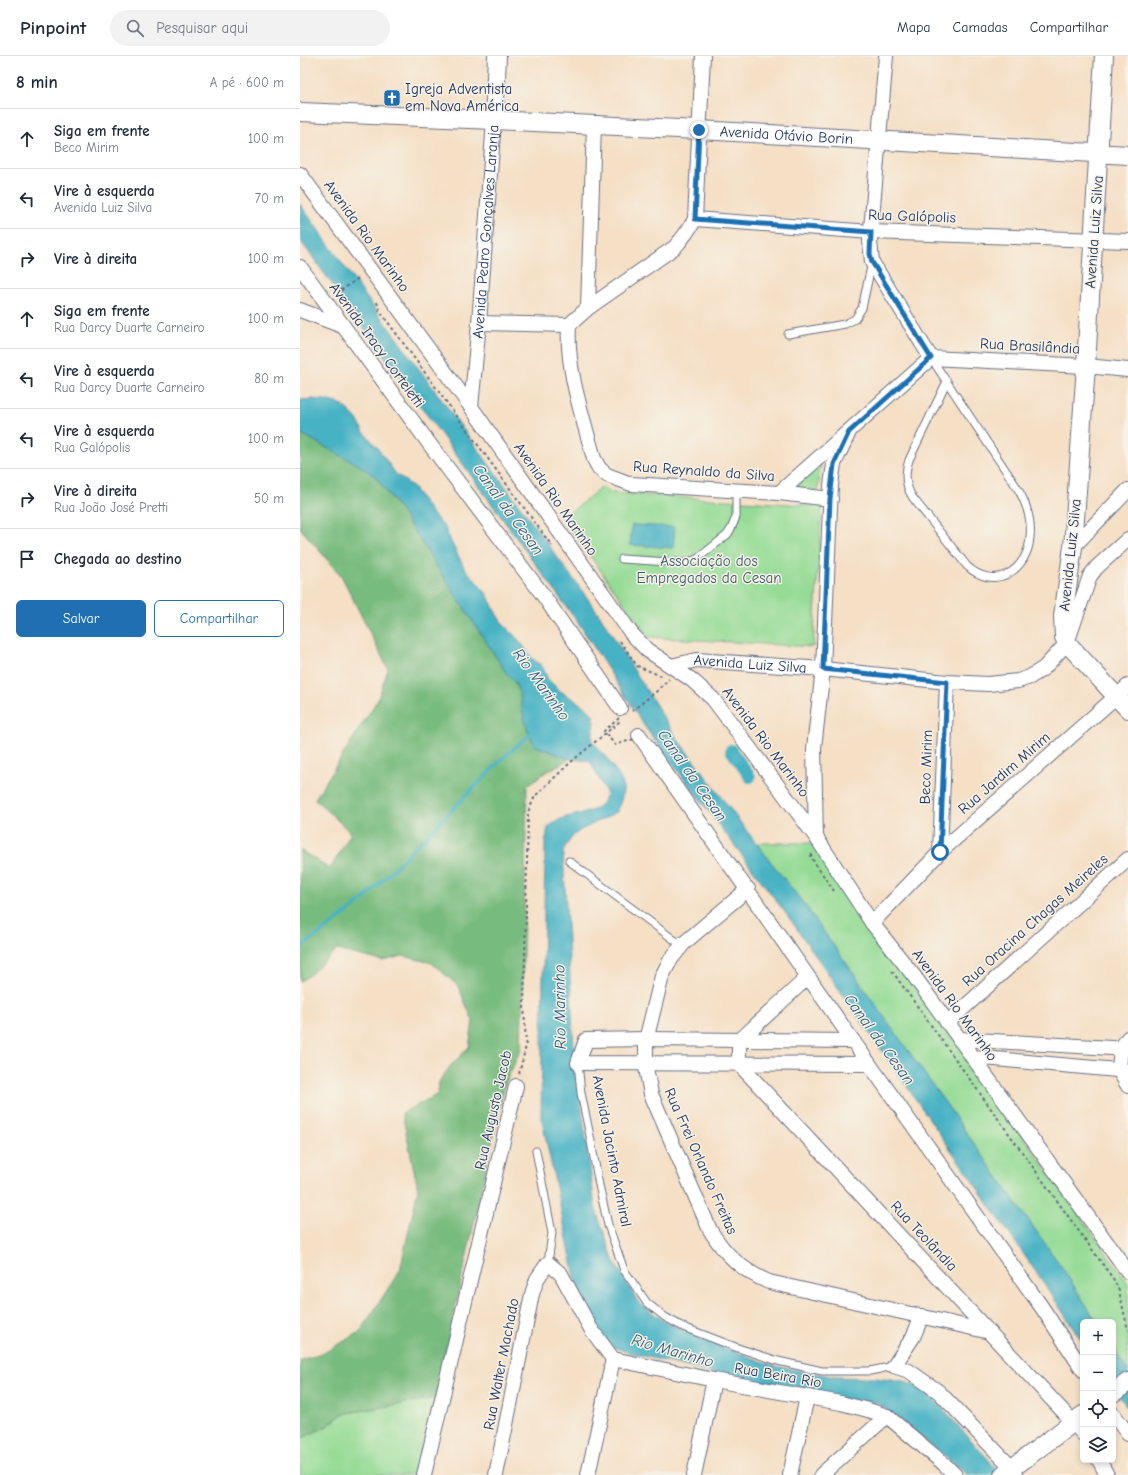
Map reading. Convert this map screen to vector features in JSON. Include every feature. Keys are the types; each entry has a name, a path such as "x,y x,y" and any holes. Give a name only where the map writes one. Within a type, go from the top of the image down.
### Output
{"street":[{"name":"Avenida Pedro Gonçalves Laranja","path":"471,407 479,323 494,120 497,56"},
{"path":"479,323 569,325 588,308 675,247 686,236 695,219 703,56"},
{"path":"779,493 931,358 872,262 870,254 886,56"},
{"name":"Avenida Luiz Silva","path":"674,668 697,660 823,669 947,682 988,684 1018,681 1030,677 1044,668 1067,643 1064,636 1064,616 1073,547 1086,366 1104,56"},
{"name":"Avenida Otávio Borin","path":"300,112 699,130 1128,155"},
{"path":"588,308 594,125"},
{"name":"Avenida Rio Marinho","path":"300,174 471,407 631,634 647,650 701,688 713,699 819,842 872,923 914,976 1128,1272"},
{"name":"Rua Galópolis","path":"695,219 871,232 1128,241"},
{"name":"Avenida Iracy Corteletti","path":"300,266 342,326 543,595 623,714"},
{"path":"300,310 342,326"},
{"name":"Rua Reynaldo da Silva","path":"569,325 568,344 570,365 594,459 599,468 607,475 631,484 779,493 830,499"},
{"name":"Rua Brasilândia","path":"931,358 1086,366 1128,370"},
{"path":"819,842 814,748 823,669 830,499 834,464 849,432"},
{"path":"1073,547 1128,490"},
{"path":"1124,697 1067,643 1090,576 1097,567 1128,539"},
{"name":"Beco Mirim","path":"940,852 947,682"},
{"name":"Rua Jardim Mirim","path":"872,923 940,852 1124,697"},
{"path":"636,737 748,889 869,1064 1043,1309 1080,1365"},
{"name":"Rua Oracina Chagas Meireles","path":"948,1023 1128,858"},
{"name":"Rua Frei Orlando Freitas","path":"748,889 681,946 671,959 662,976 647,1040 646,1063 648,1081 654,1101 710,1230 722,1249 730,1257 748,1272 769,1282 990,1332"},
{"path":"739,1064 739,1041 808,977"},
{"path":"959,1039 1126,1045 1124,1071 1128,1086"},
{"name":"Avenida Jacinto Admiral","path":"853,1041 586,1040 578,1063 869,1064"},
{"path":"972,1057 1124,1071"},
{"name":"Rua Teolândia","path":"739,1064 990,1332 1080,1424"},
{"name":"Rua Augusto Jacob","path":"424,1475 516,1086"},
{"path":"548,1263 561,1274 590,1329 613,1360 588,1475"},
{"name":"Rua Walter Machado","path":"496,1475 532,1294 537,1279 548,1263"},
{"path":"922,1316 913,1337 894,1366 909,1371 939,1392 1009,1473 1080,1424"},
{"name":"Rua Beira Rio","path":"613,1360 861,1408 887,1416 943,1463 954,1475"},
{"path":"694,1475 714,1380"},
{"path":"1116,1391 1128,1382"},
{"path":"790,1475 807,1397"},
{"path":"821,1475 887,1416"},
{"path":"1116,1418 1128,1434"},
{"path":"1101,1463 1107,1475"}],"lane":[{"path":"788,334 845,324 855,319 862,308 872,262"},
{"path":"931,358 947,381 1018,489 1026,507 1031,532 1028,551 1018,567 1002,577 996,578 983,576 972,571 913,498 907,486 906,473 909,460 947,381"},
{"path":"622,559 685,563 697,559 721,540 731,529 736,517 736,491"},
{"path":"570,861 681,946"},
{"name":"Avenida Jacinto Admiral","path":"578,1063 581,1092 608,1225 624,1270 647,1303 665,1317 683,1327 778,1361 822,1371 870,1371 894,1366"},
{"path":"536,1151 549,1210 552,1233 548,1263"}],"path":[{"path":"337,293 356,281"},
{"path":"636,737 615,745 604,731 623,714 657,691 674,668"},
{"name":"Rua Augusto Jacob","path":"516,1086 526,1046 524,1005 528,812 535,796 571,762 619,722 623,714"},
{"path":"819,842 810,856 838,895"},
{"path":"889,966 1114,1280 1119,1292 1128,1330"}],"green space":[{"path":"300,433 360,466 376,477 403,514 507,674 512,678 520,695 523,715 534,745 569,759 541,775 527,786 521,1049 505,1084 435,1398 342,1414 327,1426 300,1439 300,1360 322,1354 360,1332 400,1270 418,1189 402,1113 438,1094 439,1082 452,1064 469,1047 473,1021 458,986 432,963 403,956 382,961 337,950 307,977 300,981 300,850 330,869 351,833 315,799 378,699 388,669 342,577 300,528"},
{"path":"821,463 818,491 794,488"},
{"name":"Associação dos Empregados da Cesan","path":"602,487 613,493 822,506 813,647 648,637 563,518"},
{"path":"756,843 813,843 1128,1283 1128,1372 1116,1353 1116,1319 1095,1319 1063,1269 807,908"},
{"path":"435,1398 416,1475 300,1475 300,1439 327,1426 342,1414"}],"water":[{"name":"Canal da Cesan","path":"300,204 356,283 599,614 676,737 807,908 1063,1269 1095,1319 1080,1319 1080,1338 1043,1282 790,919 645,727 581,627 300,240"},
{"name":"Rio Marinho","path":"300,400 325,400 341,404 357,419 363,431 396,474 412,486 445,528 464,567 487,594 503,624 519,640 532,658 542,666 548,679 559,690 587,708 593,715 594,721 592,741 610,762 623,785 622,799 617,812 581,830 573,836 563,850 574,1049 595,1207 613,1259 638,1302 664,1321 714,1344 775,1366 836,1377 877,1378 904,1382 923,1388 989,1460 1000,1475 968,1475 878,1403 791,1393 624,1351 614,1347 600,1337 579,1296 541,1116 545,844 548,827 566,817 593,810 603,801 607,794 590,761 569,759 534,745 523,715 520,695 512,678 507,674 403,514 376,477 360,466 300,433"},
{"path":"632,525 675,527 673,548 630,545"},
{"path":"1116,1353 1128,1372 1128,1408 1116,1392"}],"waterway":[{"path":"300,948 363,900 504,757 533,732"},
{"path":"731,750 750,777"}],"place":[{"name":"Igreja Adventista em Nova América","path":"392,98"}],"route":[{"path":"699,130 695,219 871,232 870,254 872,262 931,358 849,432 834,464 830,499 823,669 947,682 940,852"}]}
